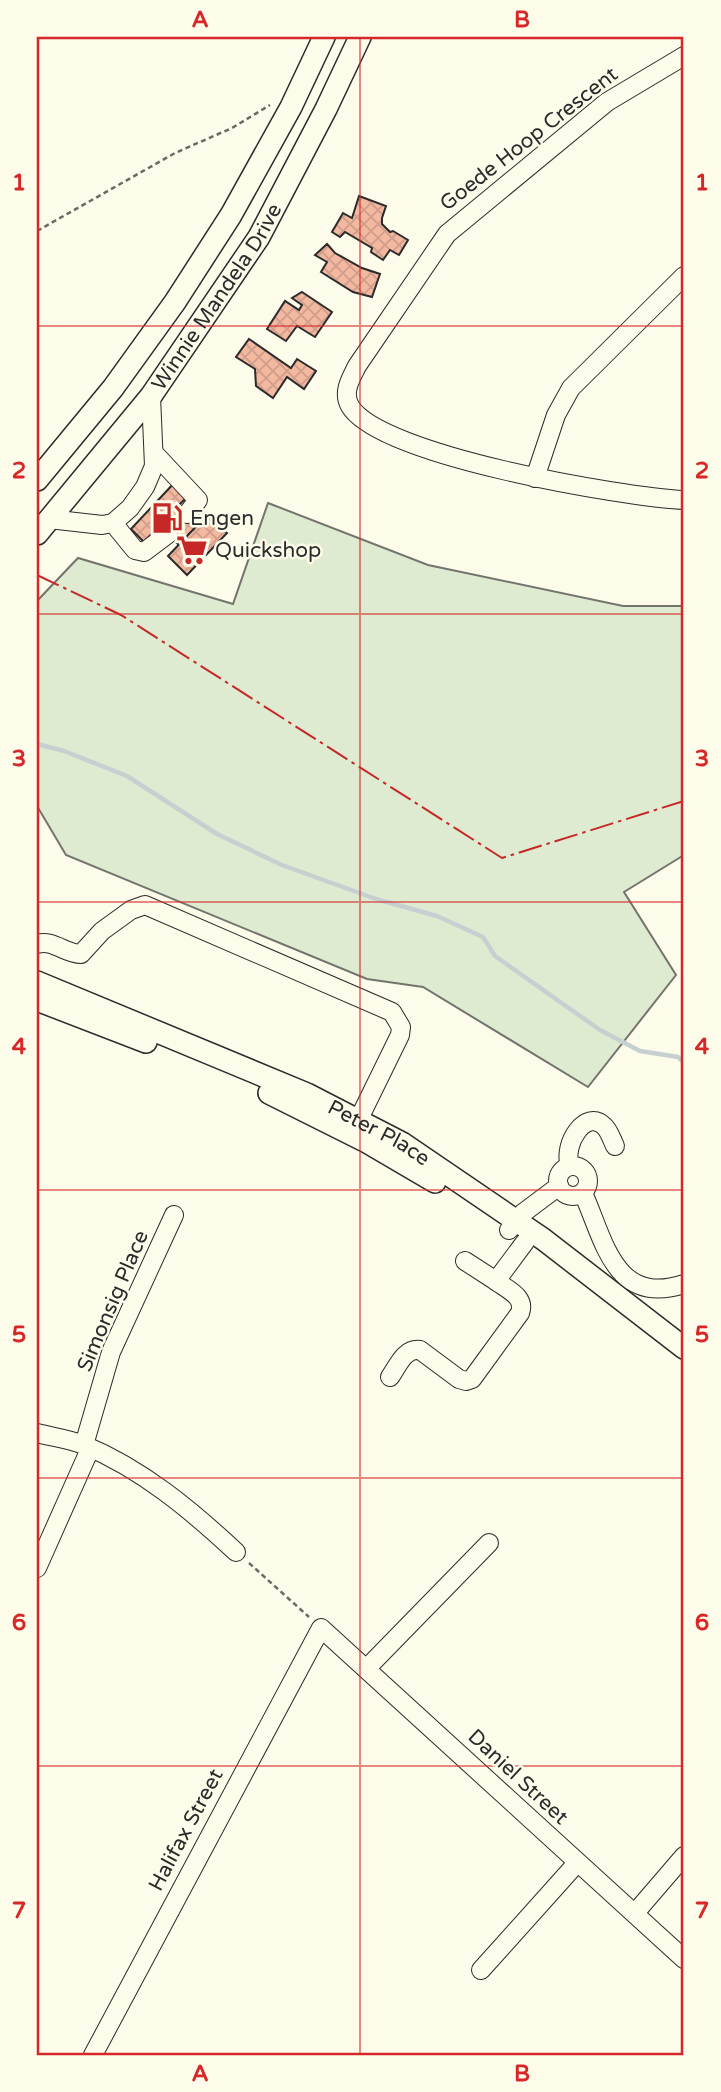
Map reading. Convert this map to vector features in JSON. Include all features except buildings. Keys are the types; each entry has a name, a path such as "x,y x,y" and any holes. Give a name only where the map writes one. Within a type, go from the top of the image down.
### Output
{"main road":[{"name":"Winnie Mandela Drive","path":"37,480 113,388 182,292 238,203 324,37"},
{"name":"Winnie Mandela Drive","path":"43,526 151,396 259,237 326,109 360,37"},
{"name":"Peter Place","path":"37,982 307,1094 354,1127"},
{"name":"Peter Place","path":"37,1000 220,1071 296,1105 402,1143 467,1196 684,1358"},
{"name":"Peter Place","path":"517,1231 561,1252 684,1348"}],"street":[{"name":"Goede Hoop Crescent","path":"684,56 607,102 447,234 357,366 348,385 347,395 349,404 363,419 383,431 421,446 535,478 684,500"},
{"path":"535,478 556,415 571,388 684,276"},
{"path":"43,526 113,523 130,508 145,488 154,466 151,396"},
{"path":"154,453 198,500 187,514"},
{"path":"113,523 139,552 144,552 168,534"},
{"path":"37,944 52,944 71,954 81,954 102,931 131,910 145,905 391,1012 401,1027 400,1035 354,1127"},
{"path":"569,1166 569,1142 579,1129 589,1122 597,1122 606,1127 615,1146"},
{"path":"569,1166 582,1168 587,1174 589,1182 583,1193 569,1196 559,1186 560,1173 569,1166"},
{"path":"496,1281 517,1231 559,1186"},
{"path":"583,1193 604,1248 614,1266 627,1278 645,1286 666,1289 684,1284"},
{"name":"Simonsig Place","path":"37,1568 87,1447 111,1352 174,1215"},
{"path":"390,1377 407,1352 413,1349 420,1350 458,1379 472,1379 520,1313 522,1300 465,1261"},
{"path":"37,1433 87,1447 172,1496 236,1552"},
{"path":"366,1669 489,1543"},
{"name":"Daniel Street","path":"321,1628 684,1959"},
{"name":"Halifax Street","path":"93,2055 321,1628"},
{"path":"635,1913 684,1856"},
{"path":"481,1970 577,1863"}],"path":[{"path":"37,231 174,153 232,128 274,103"},
{"path":"236,1552 321,1628"}],"green space":[{"path":"268,503 428,565 623,606 684,606 684,855 624,892 676,975 588,1087 423,987 367,979 66,855 37,806 37,601 78,558 233,604"}],"waterway":[{"path":"37,744 64,751 127,776 217,834 282,865 376,899 437,916 483,937 495,956 600,1030 640,1051 678,1057 684,1063"}],"tunnel":[{"path":"168,534 187,514"}],"power":[{"path":"37,575 121,615 502,858 684,801"}],"place":[{"name":"Engen","path":"167,518"},
{"name":"Quickshop","path":"192,550"}]}
